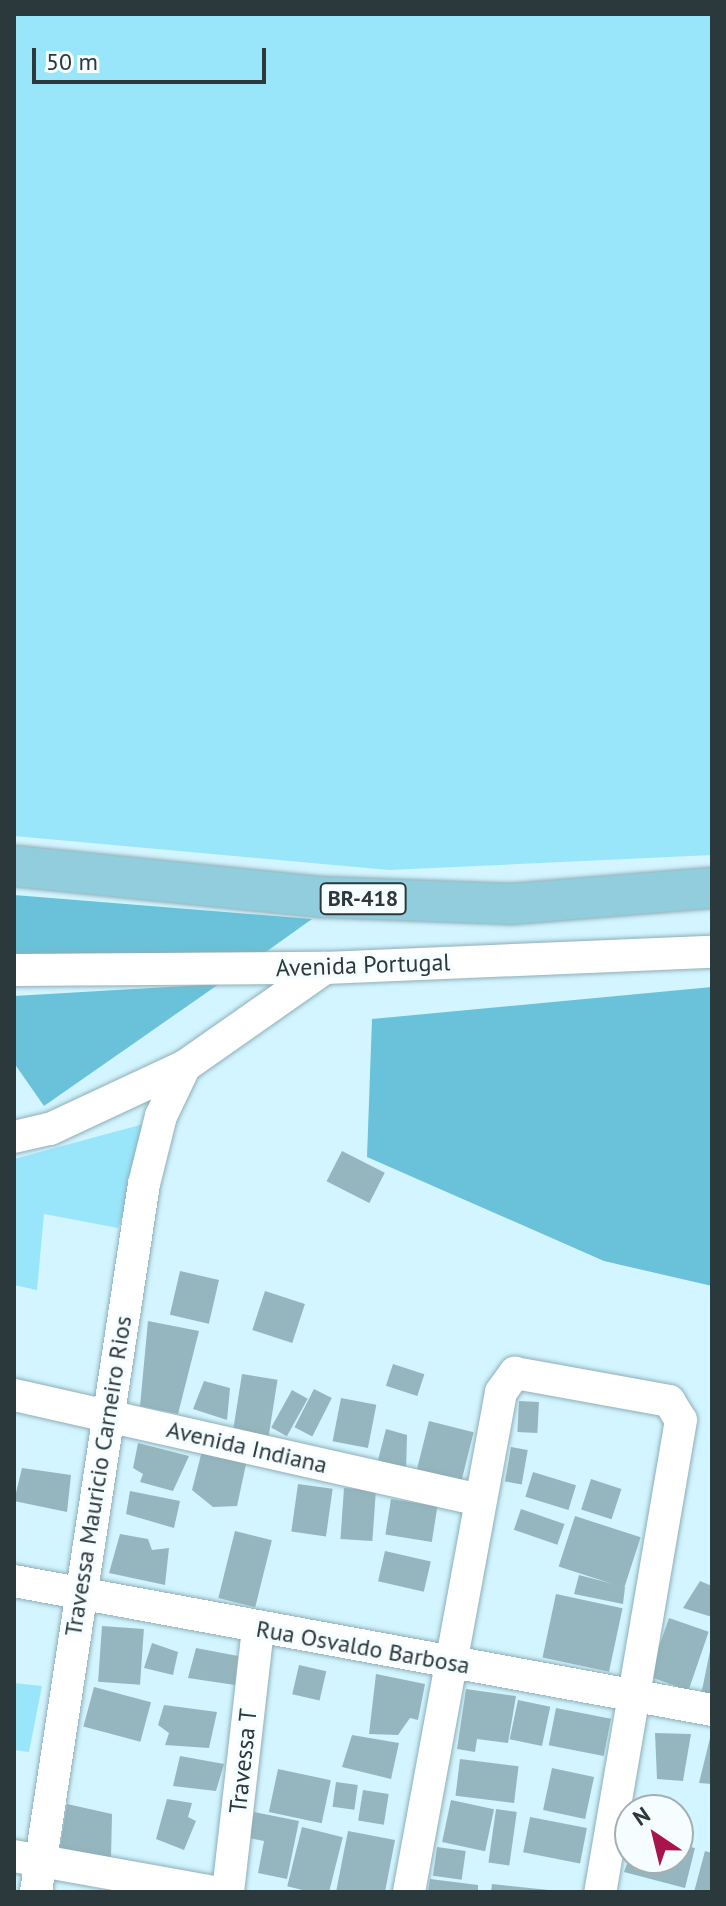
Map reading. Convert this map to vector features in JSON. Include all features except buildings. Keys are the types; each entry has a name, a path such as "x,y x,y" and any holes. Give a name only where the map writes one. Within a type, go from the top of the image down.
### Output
{"main road":[{"name":"BR-418","path":"14,866 321,897 512,904 712,888"}],"street":[{"name":"Avenida Portugal","path":"14,970 325,968 712,952"},
{"path":"14,1137 50,1129 185,1066 325,968"},
{"name":"Travessa Mauricio Carneiro Rios","path":"36,1892 28,1858 110,1415 144,1184 161,1116 185,1066"},
{"path":"409,1892 501,1392 515,1373 598,1385 669,1401 681,1420 600,1892"},
{"name":"Avenida Indiana","path":"14,1395 480,1500"},
{"name":"Rua Osvaldo Barbosa","path":"14,1581 258,1629 712,1710"},
{"name":"Travessa T","path":"228,1892 258,1629"},
{"path":"28,1858 215,1892"}],"shaded area":[{"path":"14,14 712,14 712,855 389,870 14,836"},
{"path":"14,895 312,919 263,954 14,955"},
{"path":"219,984 44,1106 14,1063 14,996"},
{"path":"712,987 712,1286 604,1261 367,1157 372,1019"},
{"path":"151,1122 118,1228 44,1214 37,1290 14,1285 14,1159"},
{"path":"14,1683 42,1686 29,1752 14,1750"}]}
